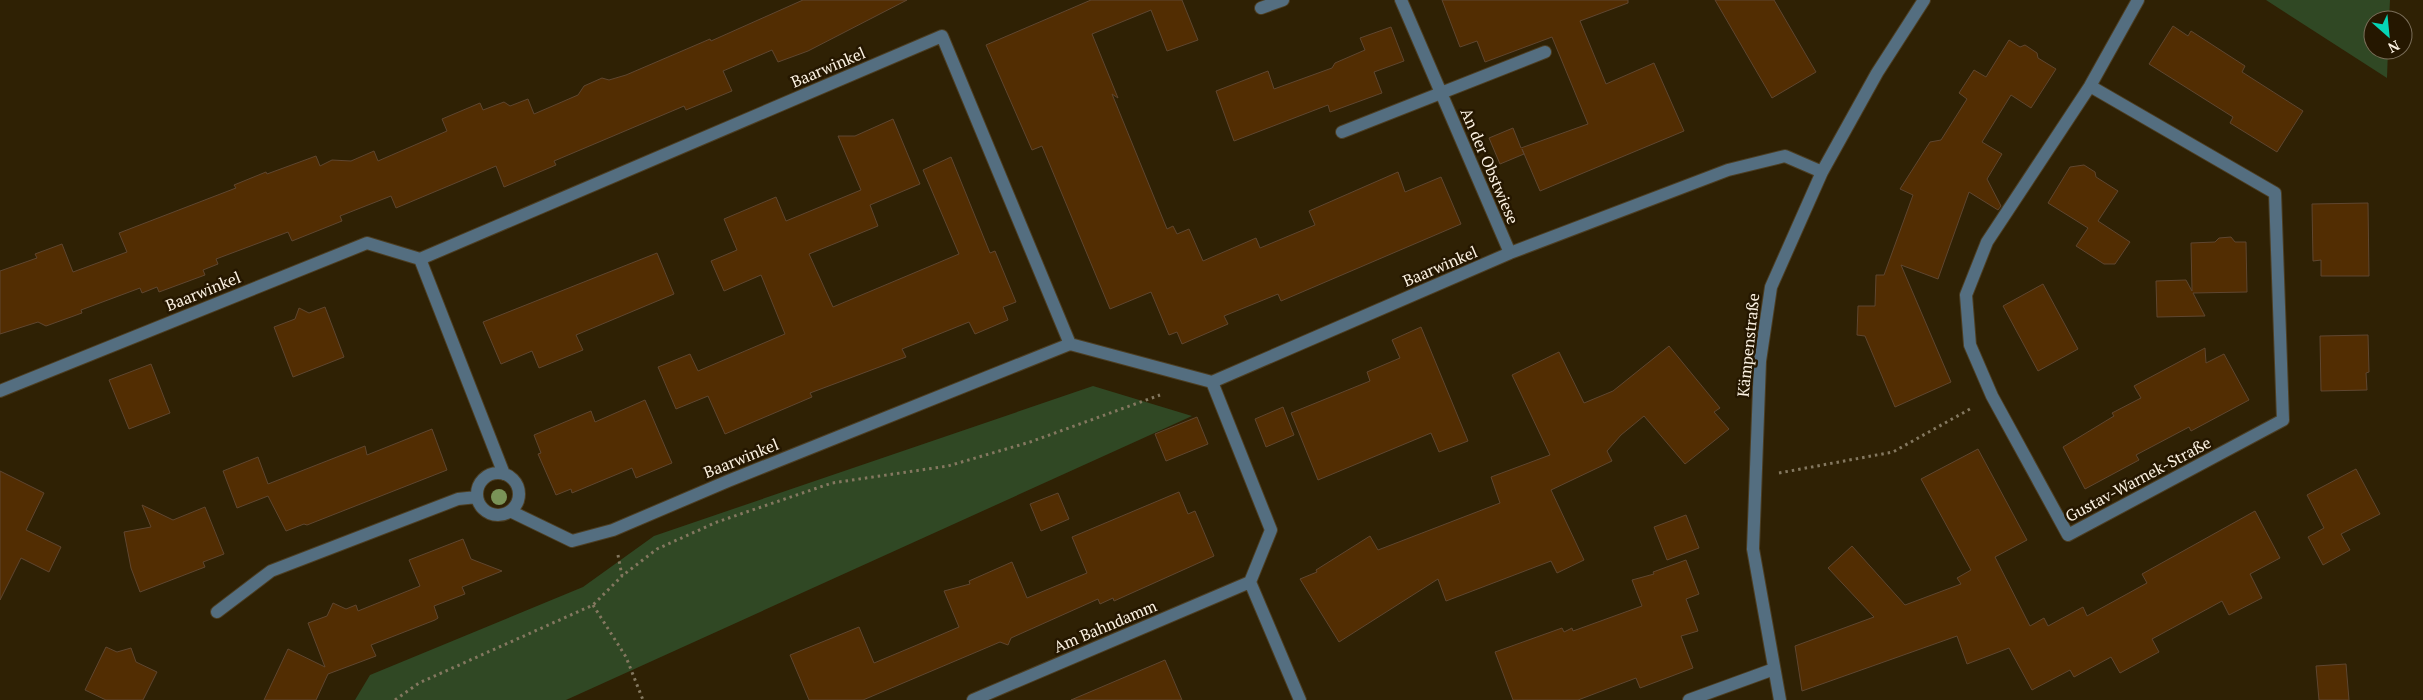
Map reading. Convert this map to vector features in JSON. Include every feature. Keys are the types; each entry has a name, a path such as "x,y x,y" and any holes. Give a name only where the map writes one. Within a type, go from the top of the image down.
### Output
{"street":[{"path":"1261,8 1283,0"},
{"name":"An der Obstwiese","path":"1401,0 1510,254"},
{"name":"Kämpenstraße","path":"1780,700 1753,549 1754,478 1760,361 1771,288 1822,172 1877,73 1924,0"},
{"name":"Gustav-Warnek-Straße","path":"2090,86 2275,193 2283,420 2068,535 1992,396 1970,345 1966,295 1987,242 2090,86 2138,0"},
{"name":"Baarwinkel","path":"0,391 367,243 420,259 942,36 1070,344 728,480 613,530 572,541 510,511 504,515 489,513 484,509 477,497"},
{"path":"1342,132 1545,52"},
{"name":"Baarwinkel","path":"1212,382 1510,254 1728,170 1785,156 1822,172"},
{"path":"420,259 504,474"},
{"path":"1070,344 1212,382 1271,530 1250,582 1300,700"},
{"path":"217,612 271,571 458,499 477,497 480,483 485,478 498,473 510,477 518,488 518,501 510,511"},
{"name":"Am Bahndamm","path":"973,700 1250,582"},
{"path":"1689,700 1774,669"}],"path":[{"path":"395,700 419,683 593,605 622,576 657,549 717,522 832,483 948,466 1030,442 1166,393"},
{"path":"1754,478 1893,452 1992,396"},
{"path":"613,530 622,576"},
{"path":"593,605 626,658 643,700"}],"green space":[{"path":"2266,0 2390,0 2390,10 2363,10 2363,60 2388,60 2387,78"},
{"path":"1093,386 1192,416 566,700 355,700 370,675 583,587 654,536"}],"building":[{"path":"803,0 907,0 808,51 778,62 772,50 723,71 732,91 686,110 684,106 554,161 556,165 504,187 496,166 396,208 391,196 340,216 342,221 292,241 288,232 216,259 218,264 203,270 205,275 159,292 157,287 142,293 140,288 81,310 82,313 46,326 38,322 0,334 0,271 37,258 35,254 62,244 73,272 127,252 119,233 236,188 234,185 266,172 267,174 316,156 320,166 332,160 351,161 374,151 378,161 447,131 442,119 480,103 483,110 504,102 510,106 528,99 534,114 578,95 584,86 602,78 609,80 626,75 710,39 711,41"},
{"path":"1091,0 1182,0 1198,40 1167,51 1151,10 1092,34 1118,98 1112,94 1167,229 1173,226 1177,234 1189,229 1203,261 1256,238 1260,248 1315,225 1309,211 1398,172 1405,192 1441,177 1461,224 1281,301 1278,294 1224,316 1228,324 1182,344 1177,332 1169,335 1151,292 1110,309 1042,146 1032,150 986,45"},
{"path":"1442,0 1628,0 1628,3 1580,21 1606,84 1654,63 1684,131 1540,191 1522,149 1524,154 1500,164 1489,138 1513,128 1521,148 1588,124 1552,37 1485,62 1477,41 1460,47"},
{"path":"1715,0 1774,0 1816,72 1772,98"},
{"path":"2173,26 2188,36 2191,31 2245,66 2242,72 2303,111 2277,152 2230,123 2233,117 2149,64"},
{"path":"1391,27 1404,61 1374,72 1382,93 1330,112 1328,105 1234,141 1216,91 1268,71 1274,89 1332,68 1335,63 1365,50 1360,38"},
{"path":"2009,40 2020,47 2025,45 2037,53 2038,58 2056,69 2031,108 2011,95 1982,142 2002,154 1987,179 2001,206 1998,210 1969,192 1938,279 1901,265 1951,382 1895,407 1865,336 1857,335 1858,306 1875,306 1876,275 1884,275 1913,195 1900,189 1930,142 1941,140 1967,99 1959,93 1974,70 1986,77"},
{"path":"893,119 920,184 870,205 878,226 809,254 833,307 959,254 923,170 951,157 990,253 995,251 1016,302 1003,307 1008,320 975,334 969,322 902,349 906,357 810,393 812,397 725,434 708,396 676,409 658,367 690,354 698,371 785,334 761,275 724,291 711,261 737,250 724,219 776,197 786,221 861,190 838,136 855,136"},
{"path":"2084,165 2095,172 2096,177 2118,191 2098,221 2130,242 2115,264 2104,264 2076,246 2088,228 2048,203 2070,167"},
{"path":"2368,203 2369,276 2321,276 2321,260 2313,261 2312,204"},
{"path":"2231,237 2235,242 2246,242 2247,292 2193,293 2205,316 2157,317 2156,281 2186,280 2192,291 2191,243 2215,242 2219,238"},
{"path":"657,253 674,294 576,335 583,350 539,368 532,351 501,364 483,322"},
{"path":"2043,284 2078,349 2038,371 2003,306"},
{"path":"325,307 344,357 293,377 274,327 295,319 299,308 309,313"},
{"path":"1421,327 1468,441 1439,452 1431,433 1318,480 1291,413 1370,381 1367,372 1400,358 1392,340"},
{"path":"2368,335 2369,372 2366,373 2367,390 2321,391 2320,336"},
{"path":"1669,346 1720,408 1714,412 1729,429 1685,464 1644,416 1621,435 1607,451 1612,461 1551,490 1584,560 1557,573 1551,561 1446,601 1438,579 1339,642 1300,579 1317,572 1316,570 1370,536 1378,550 1500,503 1491,477 1550,455 1512,375 1559,352 1584,403 1613,391"},
{"path":"2205,348 2206,363 2224,354 2249,400 2191,431 2189,427 2136,455 2139,460 2085,489 2063,447 2114,416 2112,413 2141,398 2134,386"},
{"path":"151,364 170,413 129,429 109,380"},
{"path":"645,400 672,463 636,478 632,468 572,493 571,489 556,495 538,454 541,453 534,435 591,411 595,422"},
{"path":"1283,407 1294,435 1266,447 1255,419"},
{"path":"1197,417 1208,444 1166,461 1155,434"},
{"path":"432,429 447,470 307,525 304,524 286,531 268,496 237,508 223,471 258,457 268,484 365,446 367,455"},
{"path":"1978,449 2027,540 1995,557 2030,626 2044,618 2048,626 2083,607 2087,616 2147,583 2142,574 2255,511 2280,558 2250,574 2262,598 2229,615 2222,601 2152,639 2159,652 2120,673 2111,657 2074,677 2070,670 2032,690 2009,648 1967,664 1957,636 1802,691 1795,646 1874,617 1828,568 1852,546 1905,605 1961,584 1957,578 1971,570 1921,479"},
{"path":"2356,469 2380,514 2341,534 2350,550 2323,565 2308,537 2324,528 2307,495"},
{"path":"0,471 44,493 26,530 61,547 49,572 21,558 0,600"},
{"path":"1179,492 1188,514 1195,511 1214,556 1114,601 1113,598 1100,604 1098,599 1011,638 1008,645 1000,642 863,700 809,700 790,655 859,627 874,663 917,645 959,627 944,591 970,584 969,581 1012,562 1027,598 1087,573 1072,537"},
{"path":"1058,493 1069,519 1041,531 1030,504"},
{"path":"142,505 173,520 205,507 224,554 203,562 205,567 140,592 131,568 124,532 151,527"},
{"path":"1686,515 1699,548 1667,560 1654,527"},
{"path":"463,539 471,559 502,571 462,587 465,594 434,606 438,618 435,620 371,645 376,656 328,674 316,700 264,700 288,649 325,667 308,623 327,616 333,603 346,609 356,605 358,611 420,586 409,560"},
{"path":"1686,560 1699,594 1686,599 1698,631 1681,636 1693,668 1640,688 1636,678 1578,700 1513,700 1495,652 1562,628 1564,632 1572,628 1573,631 1642,606 1632,580 1654,574 1653,572"},
{"path":"106,647 117,652 131,648 136,662 157,672 143,700 106,700 85,690"},
{"path":"1165,660 1182,700 1071,700"},
{"path":"2346,664 2349,700 2319,700 2316,666"}]}
